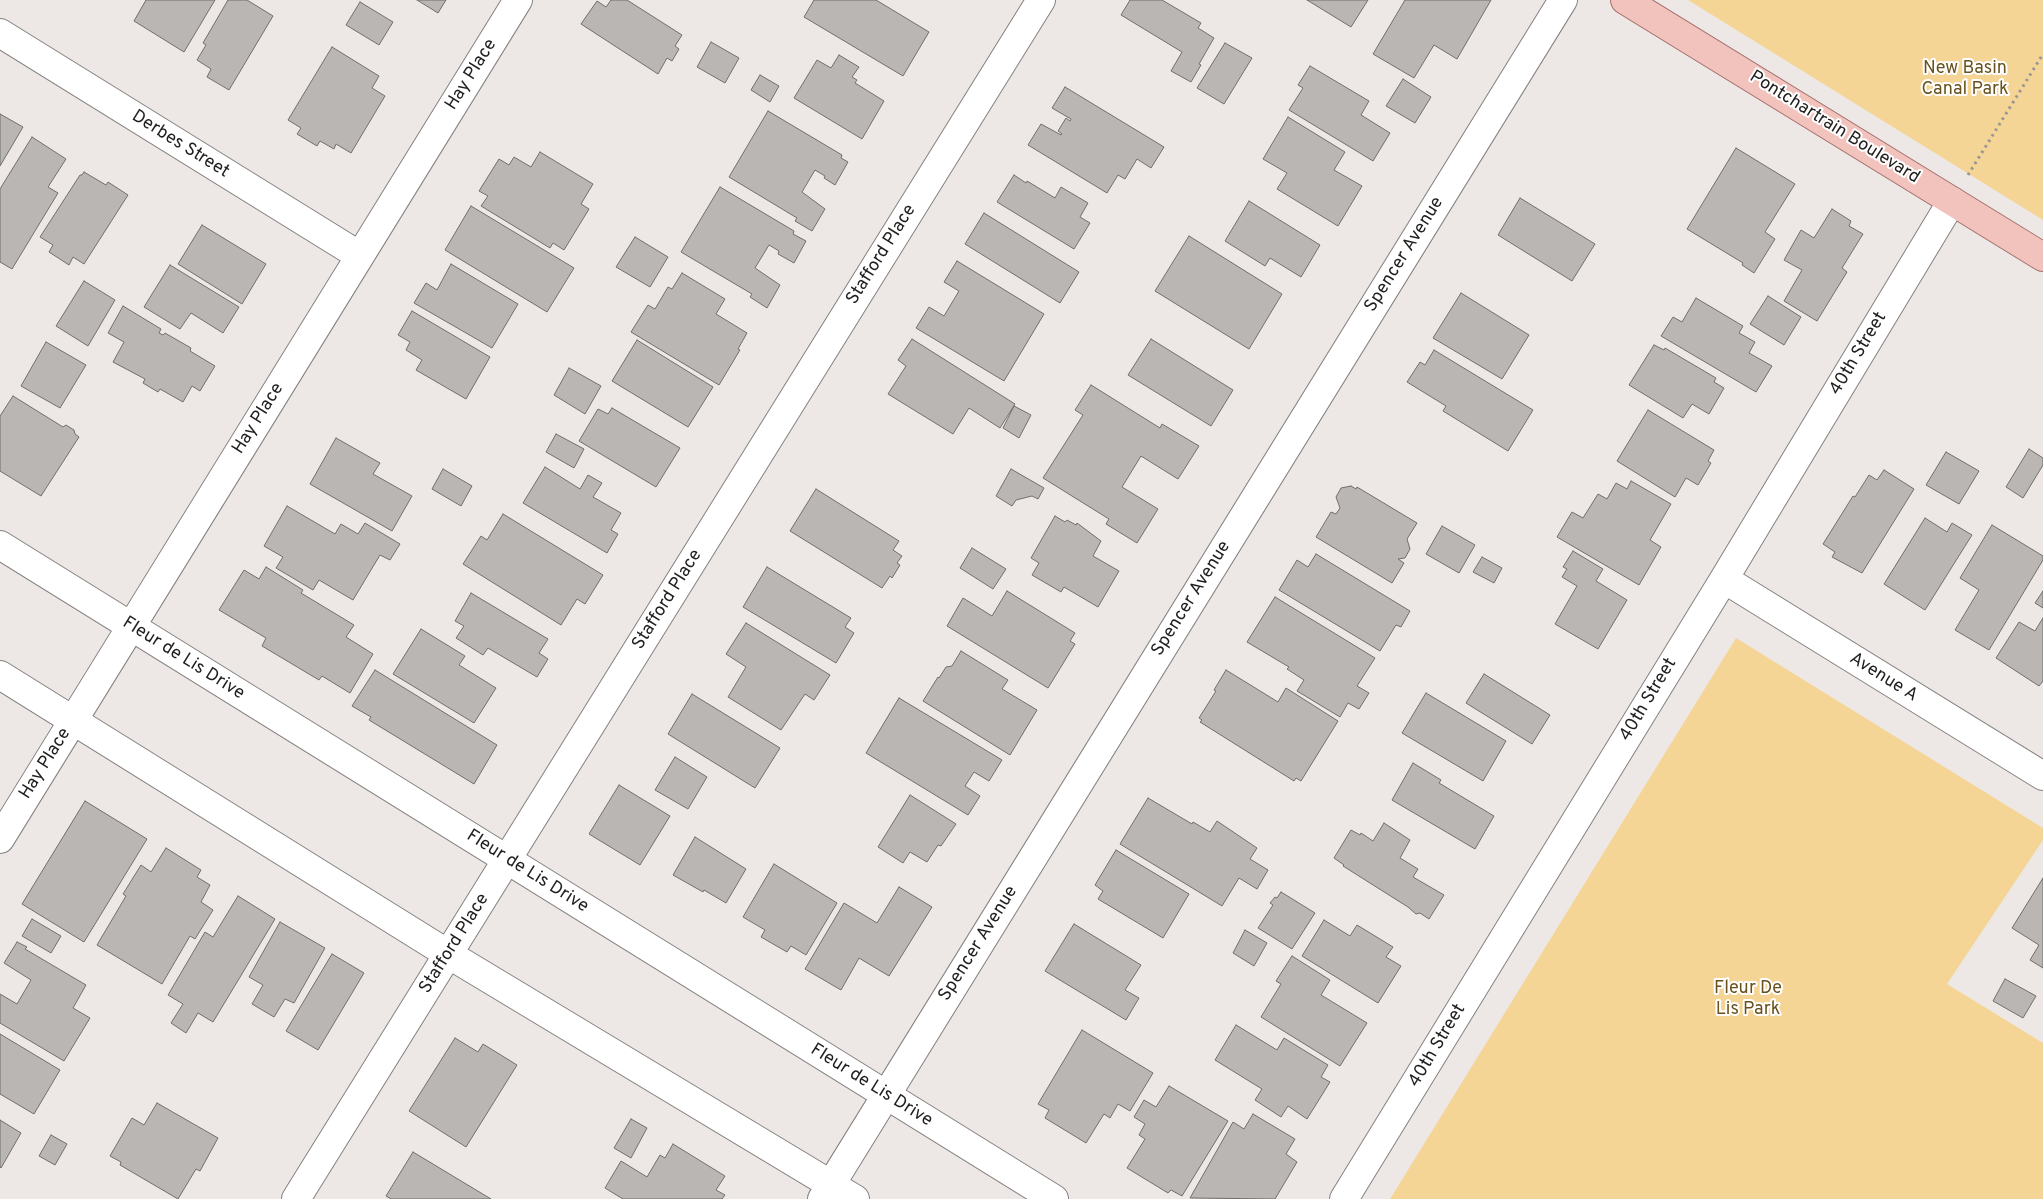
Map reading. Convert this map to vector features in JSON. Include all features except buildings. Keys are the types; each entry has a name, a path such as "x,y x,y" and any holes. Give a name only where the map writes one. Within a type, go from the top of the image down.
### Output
{"main road":[{"name":"Pontchartrain Boulevard","path":"1625,0 2043,257"}],"street":[{"name":"Hay Place","path":"0,839 518,0"},
{"name":"Stafford Place","path":"296,1199 1041,0"},
{"name":"Spencer Avenue","path":"827,1192 1563,0"},
{"name":"Derbes Street","path":"0,33 360,256"},
{"name":"40th Street","path":"1344,1199 1724,579 1952,201"},
{"name":"Fleur de Lis Drive","path":"0,545 1054,1199"},
{"name":"Avenue A","path":"1724,579 2043,776"},
{"path":"0,675 827,1192 855,1199"}],"path":[{"path":"1952,201 2043,54"}],"green space":[{"name":"New Basin Canal Park","path":"1688,0 2043,0 2043,220"},
{"name":"Fleur De Lis Park","path":"1736,638 2043,828 2043,840 1947,984 2043,1043 2043,1199 1390,1199"}]}
